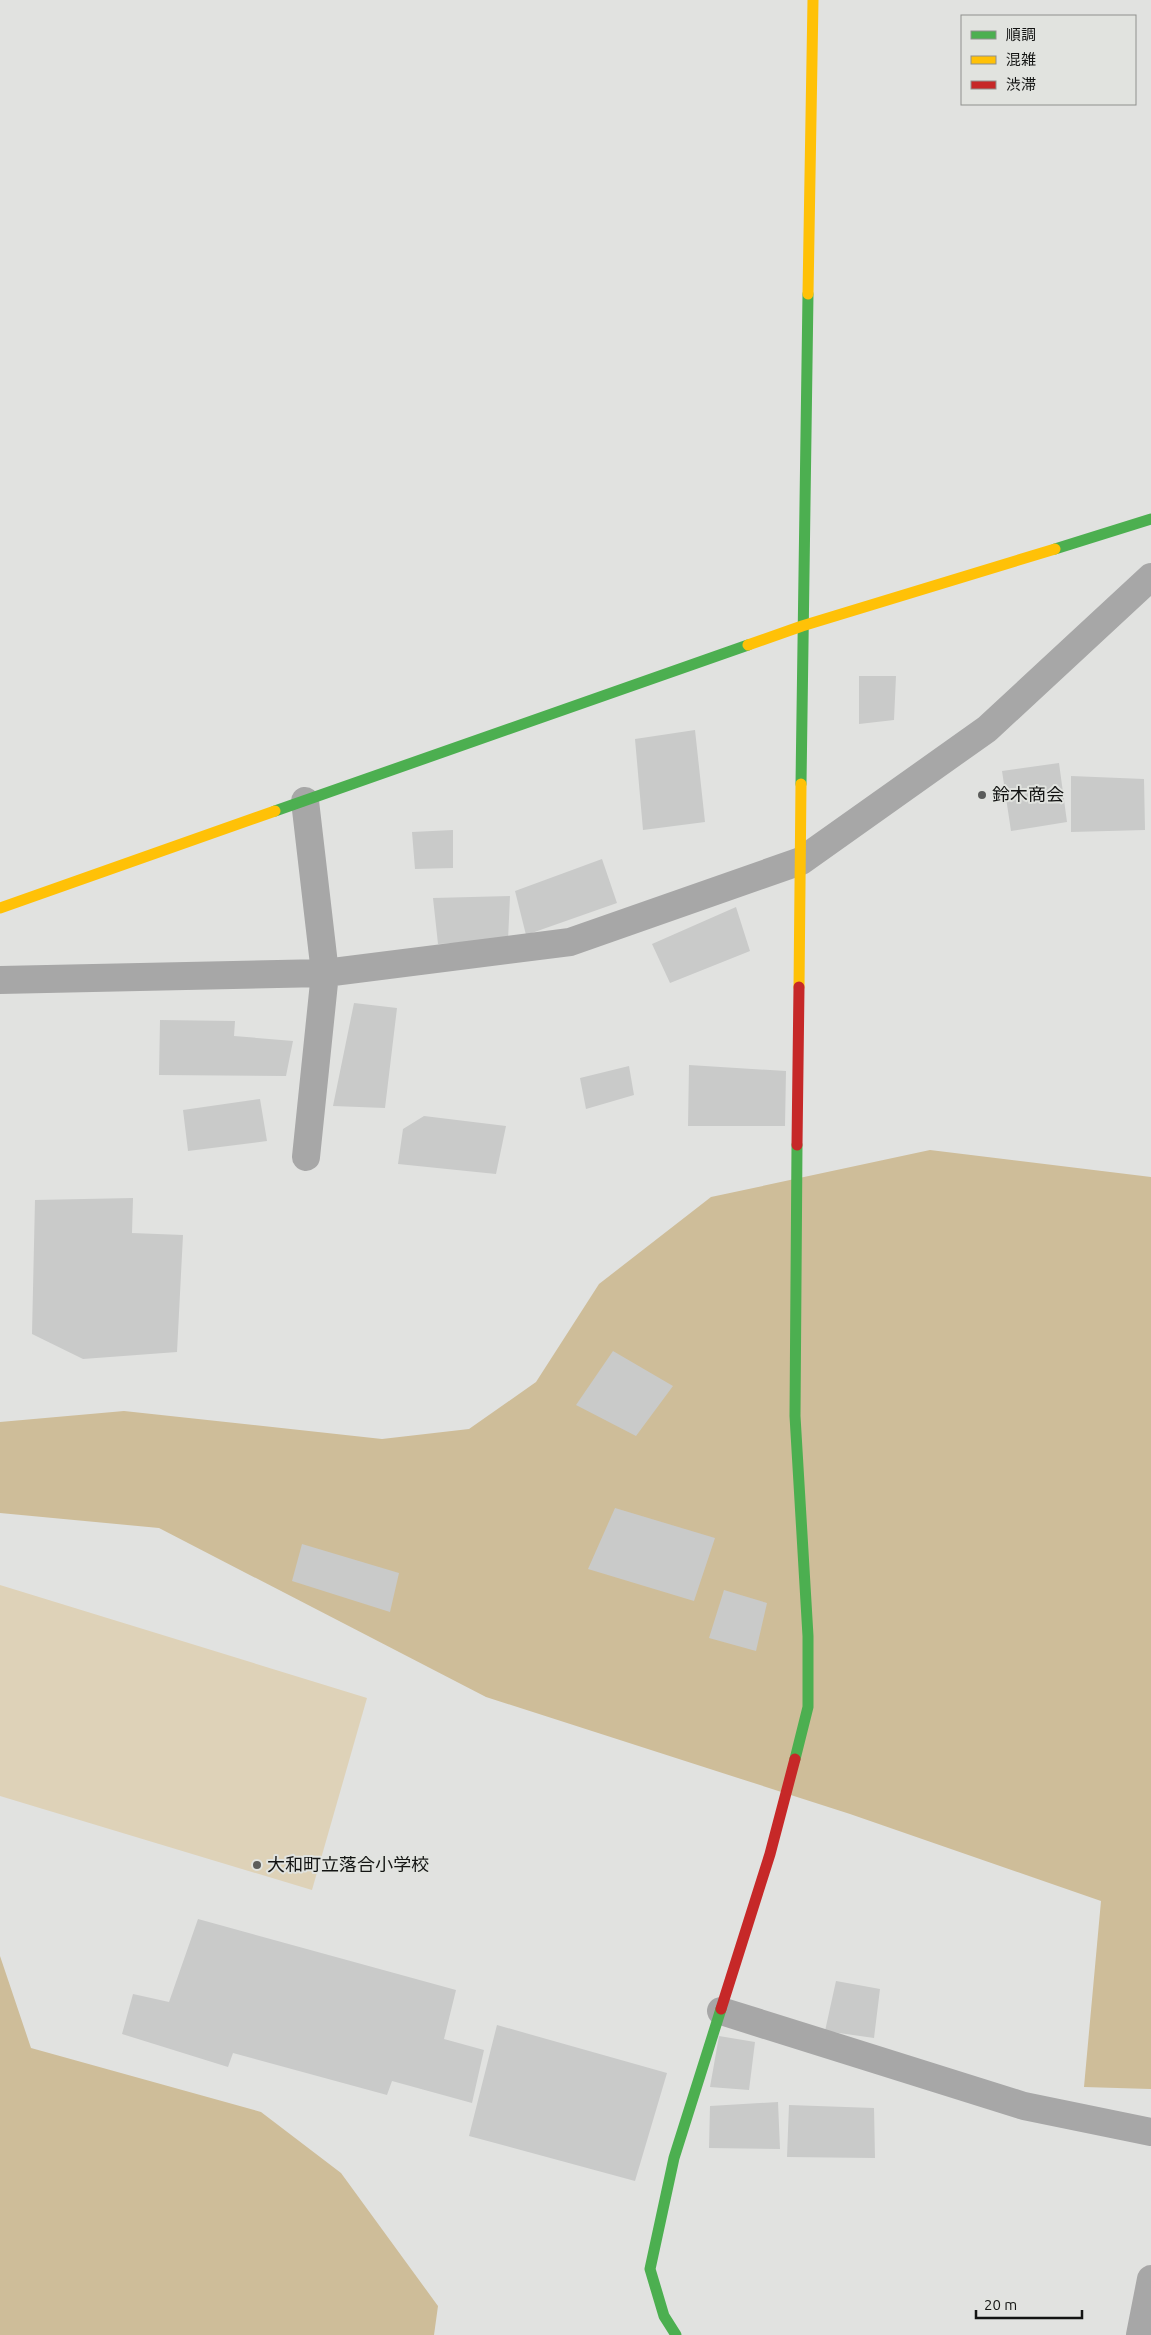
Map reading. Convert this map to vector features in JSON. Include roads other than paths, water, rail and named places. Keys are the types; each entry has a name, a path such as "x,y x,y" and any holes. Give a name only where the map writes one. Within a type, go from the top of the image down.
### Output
{"street":[{"path":"676,2335 664,2316 650,2269 674,2158 770,1854 808,1707 808,1636 795,1416 802,626 813,0"},
{"path":"0,908 802,626 1151,519"},
{"path":"0,980 325,973 570,942 801,861 987,729 1151,577"},
{"path":"305,800 325,973 306,1157"},
{"path":"721,2010 1024,2106 1151,2132"},
{"path":"1140,2335 1151,2279"}],"place":[{"name":"鈴木商会","path":"982,795"},
{"name":"大和町立落合小学校","path":"257,1865"}]}
